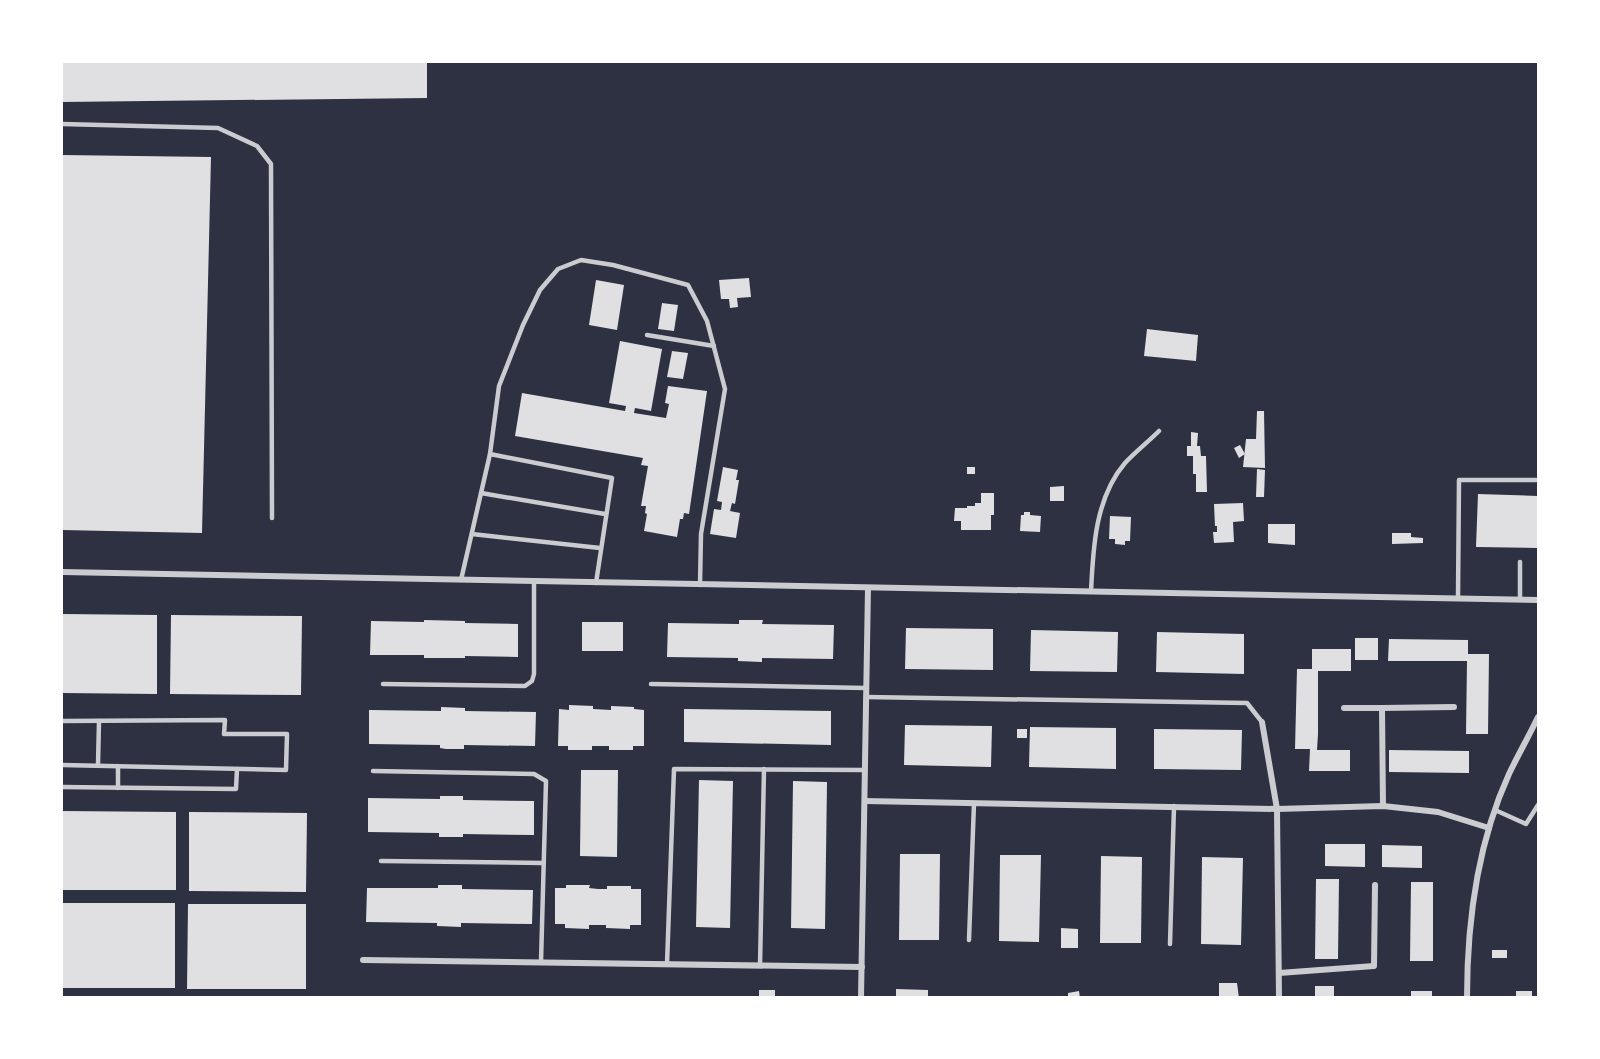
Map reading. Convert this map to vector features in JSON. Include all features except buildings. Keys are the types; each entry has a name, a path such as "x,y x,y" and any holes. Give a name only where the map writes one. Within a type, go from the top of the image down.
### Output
{"street":[{"path":"62,572 1539,600"},
{"path":"861,998 868,588"},
{"path":"1344,708 1454,707"},
{"path":"1382,708 1383,806"},
{"path":"1467,998 1471,914 1481,855 1509,774 1539,717"},
{"path":"1262,722 1277,808 1279,998"},
{"path":"865,801 1277,808 1383,806 1438,812 1489,828"},
{"path":"1279,973 1374,966 1375,885"},
{"path":"363,960 862,967"}],"lane":[{"path":"62,124 218,129 257,147 271,164 272,518"},
{"path":"461,580 490,454 499,386 522,325 540,290 558,269 581,260 613,265 688,285 707,321 725,389 700,534 700,585"},
{"path":"647,335 714,346"},
{"path":"1091,592 1095,537 1106,495 1124,465 1159,431"},
{"path":"490,454 612,478 596,583"},
{"path":"1458,597 1459,480 1536,480"},
{"path":"482,493 605,514"},
{"path":"472,534 600,548"},
{"path":"1520,562 1520,599"},
{"path":"383,684 525,686 532,681 534,674 534,582"},
{"path":"651,684 866,687"},
{"path":"866,697 1247,703 1262,722"},
{"path":"62,721 225,720 224,734 287,734 286,770 62,765"},
{"path":"98,765 99,721"},
{"path":"118,766 118,788"},
{"path":"62,787 236,789 237,769"},
{"path":"667,964 674,769 865,770"},
{"path":"760,966 764,769"},
{"path":"373,771 534,774 546,781 541,962"},
{"path":"969,940 974,803"},
{"path":"1495,810 1526,824 1539,805"},
{"path":"1170,944 1174,806"},
{"path":"381,861 543,863"}]}
